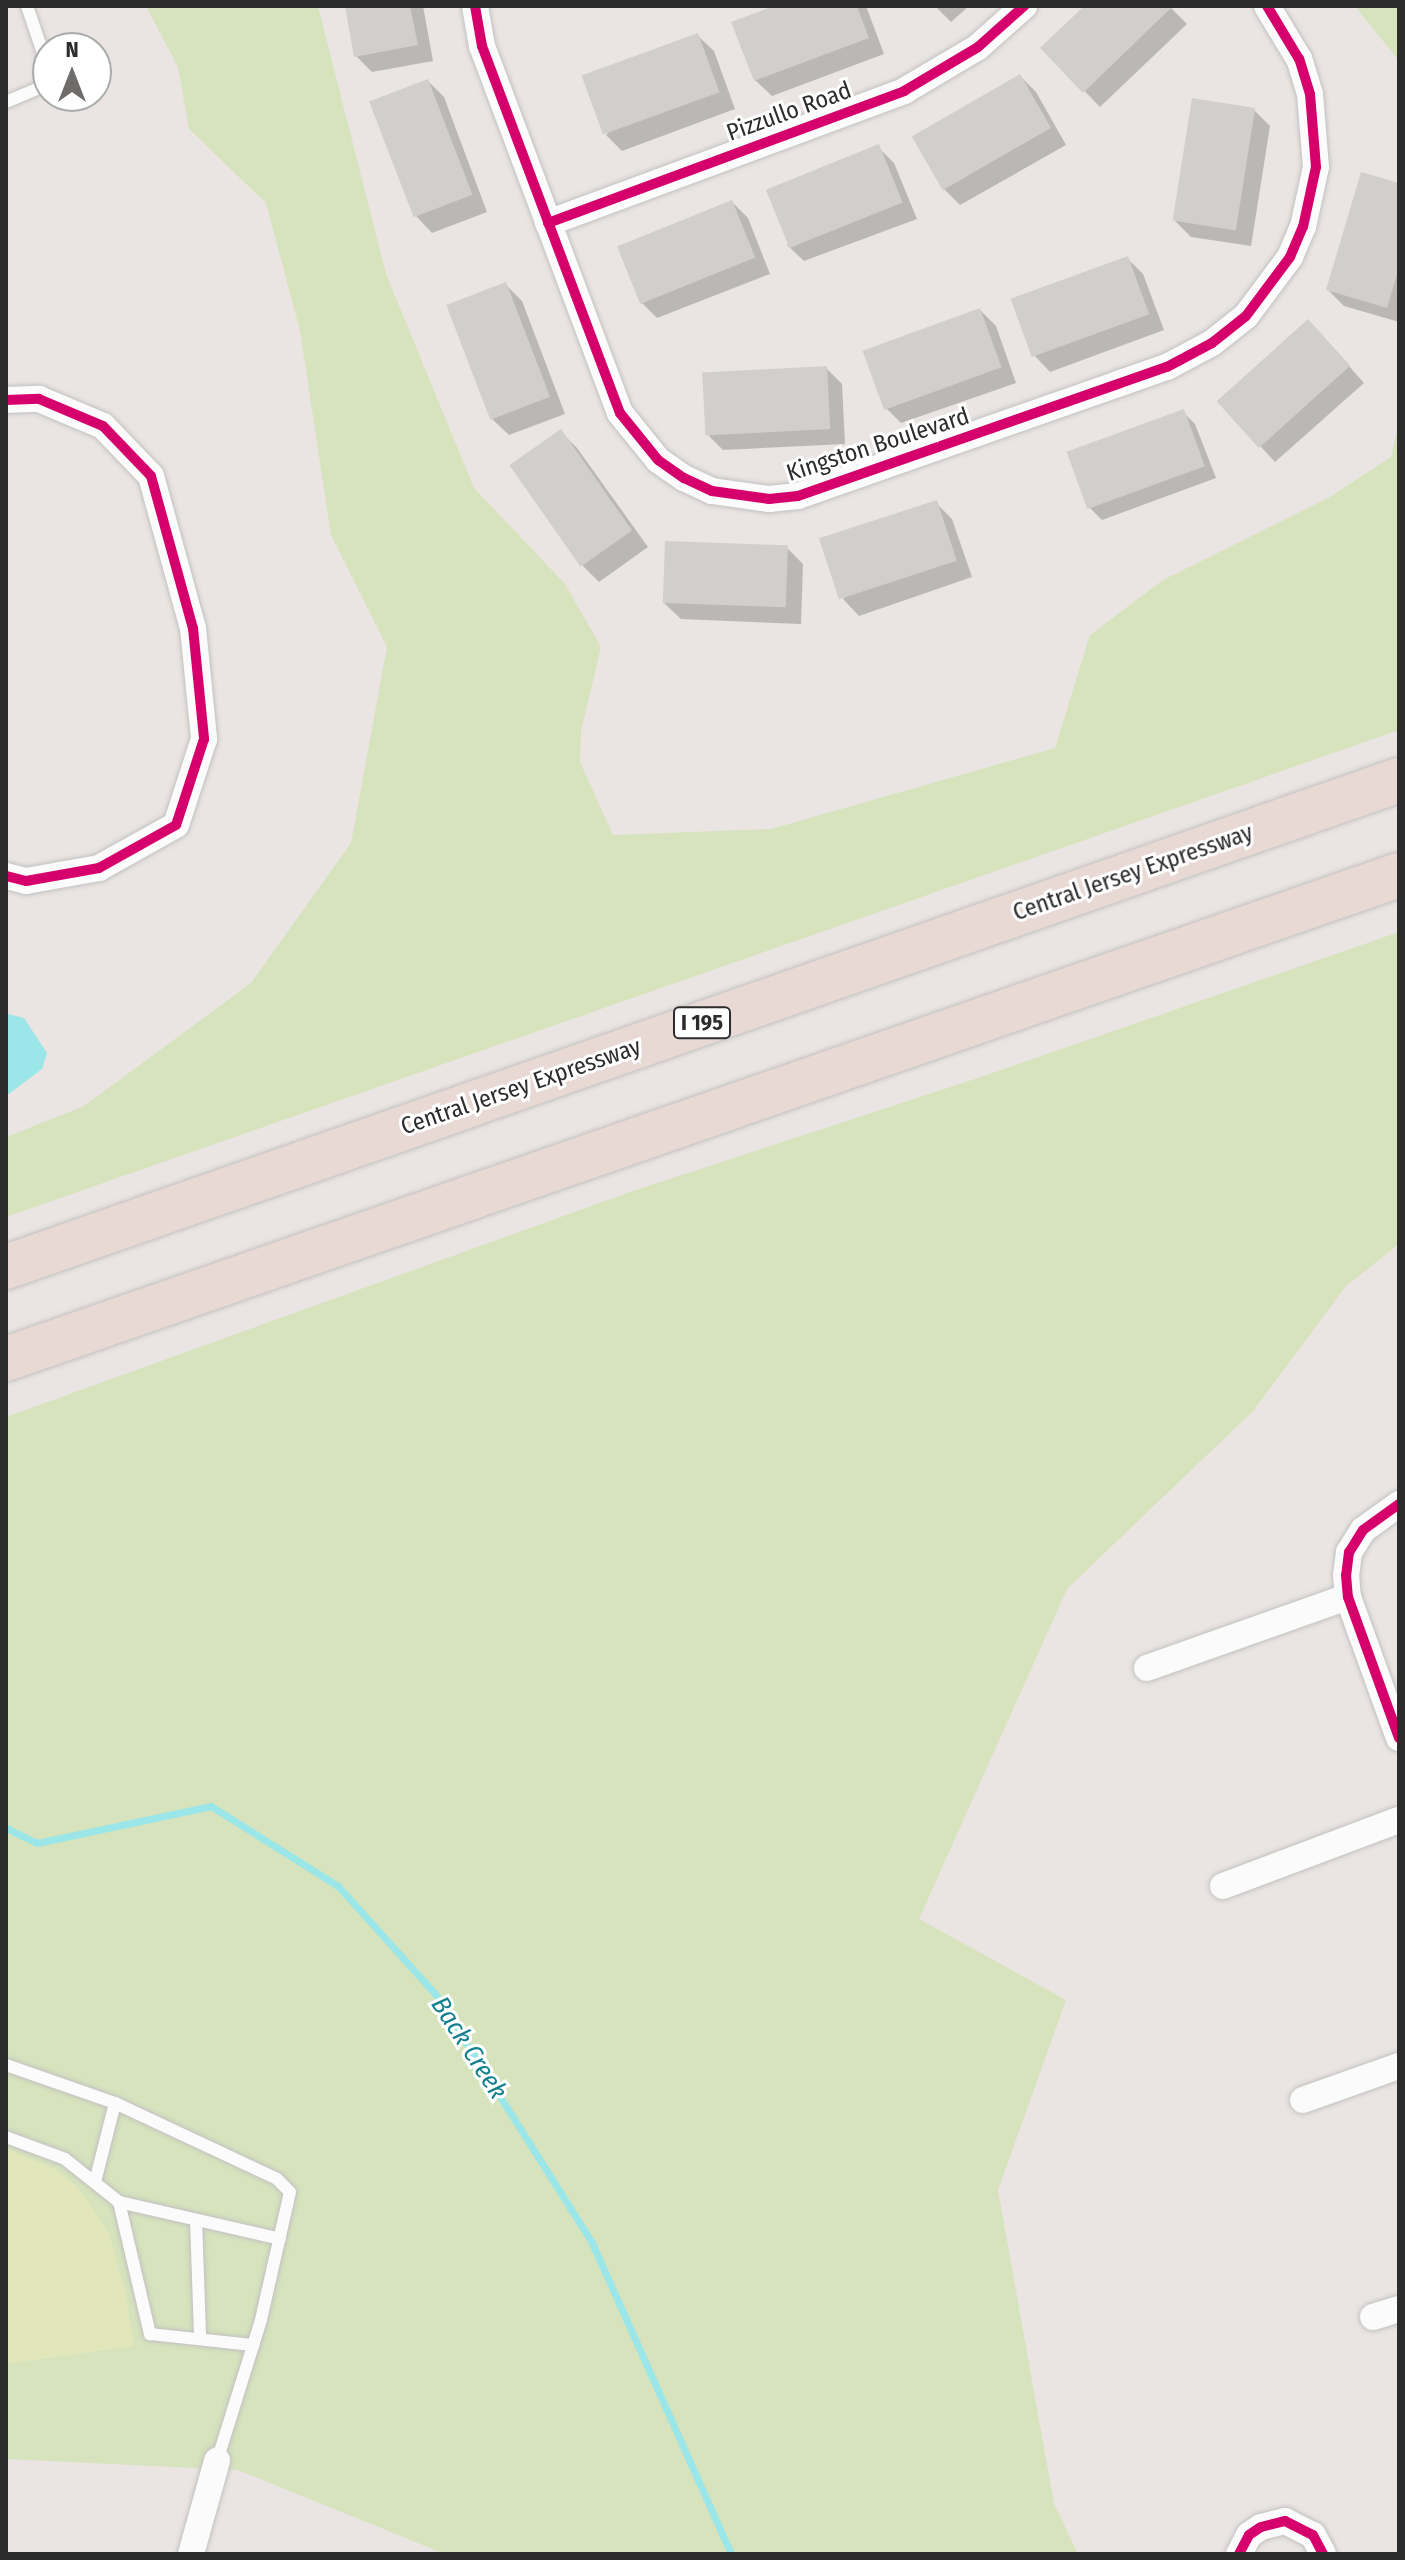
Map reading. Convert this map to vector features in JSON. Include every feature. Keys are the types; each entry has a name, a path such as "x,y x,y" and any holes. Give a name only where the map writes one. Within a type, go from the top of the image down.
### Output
{"highway":[{"name":"Central Jersey Expressway","path":"6,1267 1399,780"},
{"path":"6,1359 1399,875"}],"street":[{"name":"Kingston Boulevard","path":"475,6 482,46 620,413 636,437 658,460 684,478 712,491 740,498 798,496 1167,367 1212,343 1246,316 1290,257 1303,227 1316,167 1316,130 1310,94 1299,59 1267,6"},
{"name":"Pizzullo Road","path":"548,223 904,91 978,47 1024,6"},
{"path":"6,400 39,399 103,426 151,476 193,628 204,739 176,825 99,868 26,881 6,876"},
{"path":"1399,1504 1363,1530 1349,1552 1348,1597 1399,1738"},
{"path":"1147,1668 1348,1597"},
{"path":"1223,1886 1399,1820"},
{"path":"1303,2100 1399,2066"},
{"path":"1373,2317 1399,2309"},
{"path":"191,2554 217,2461"},
{"path":"1239,2554 1249,2535 1261,2527 1285,2521 1313,2535 1323,2554"}],"lane":[{"path":"6,102 41,87 43,53 27,6"},
{"path":"6,2065 115,2103 277,2179 290,2192 253,2345 217,2461"},
{"path":"95,2182 115,2103"},
{"path":"6,2137 65,2159 119,2202 280,2239"},
{"path":"119,2202 150,2334 253,2345"},
{"path":"196,2220 200,2337"}],"green space":[{"path":"146,6 318,6 386,274 474,488 565,584 601,647 581,731 580,762 613,835 771,829 1055,748 1090,635 1163,580 1328,498 1391,457 1399,420 1399,730 6,1217 6,1137 84,1106 251,983 351,843 387,647 331,535 300,331 266,203 189,129 178,67"},
{"path":"1355,6 1399,6 1399,61"},
{"path":"1399,932 1399,1244 1346,1286 1253,1411 1067,1589 919,1919 1066,2000 998,2190 1054,2504 1078,2554 445,2554 238,2470 6,2459 6,1417 630,1192 978,1078"},
{"path":"6,2148 53,2168 76,2186 93,2209 109,2235 126,2296 134,2346 6,2364"}],"water":[{"path":"8,1014 24,1018 47,1053 42,1069 6,1096"}],"building":[{"path":"345,6 410,6 418,45 354,57"},
{"path":"774,6 857,6 869,38 754,81 731,22"},
{"path":"1084,6 1173,6 1083,93 1040,48"},
{"path":"698,33 720,92 603,135 581,75"},
{"path":"1020,74 1051,128 943,190 912,136"},
{"path":"428,79 472,195 414,217 369,102"},
{"path":"1192,98 1255,108 1236,230 1173,220"},
{"path":"879,144 903,202 789,248 766,190"},
{"path":"1361,172 1399,183 1399,268 1387,308 1326,290"},
{"path":"732,200 755,257 640,304 617,246"},
{"path":"1128,256 1149,314 1032,357 1011,299"},
{"path":"506,282 550,397 490,420 446,305"},
{"path":"980,308 1002,367 884,410 863,351"},
{"path":"1308,319 1350,366 1259,448 1217,401"},
{"path":"827,366 830,429 705,435 702,373"},
{"path":"1184,409 1205,466 1087,509 1067,452"},
{"path":"561,429 632,531 581,567 509,465"},
{"path":"937,500 957,561 839,599 819,538"},
{"path":"665,541 788,545 786,607 663,603"}],"waterway":[{"name":"Back Creek","path":"6,1828 37,1843 211,1806 338,1886 436,1995 592,2243 731,2554"}],"cycle path":[{"path":"475,6 482,46 620,413 658,460 684,478 712,491 769,499 798,496 1167,367 1212,343 1246,316 1290,257 1303,227 1316,167 1310,94 1299,59 1267,6"},
{"path":"548,223 904,91 978,47 1024,6"},
{"path":"6,400 39,399 103,426 151,476 193,628 204,739 176,825 99,868 26,881 6,876"},
{"path":"1399,1504 1363,1530 1349,1552 1346,1575 1348,1597 1399,1738"},
{"path":"1239,2554 1249,2535 1261,2527 1285,2521 1313,2535 1323,2554"}]}
